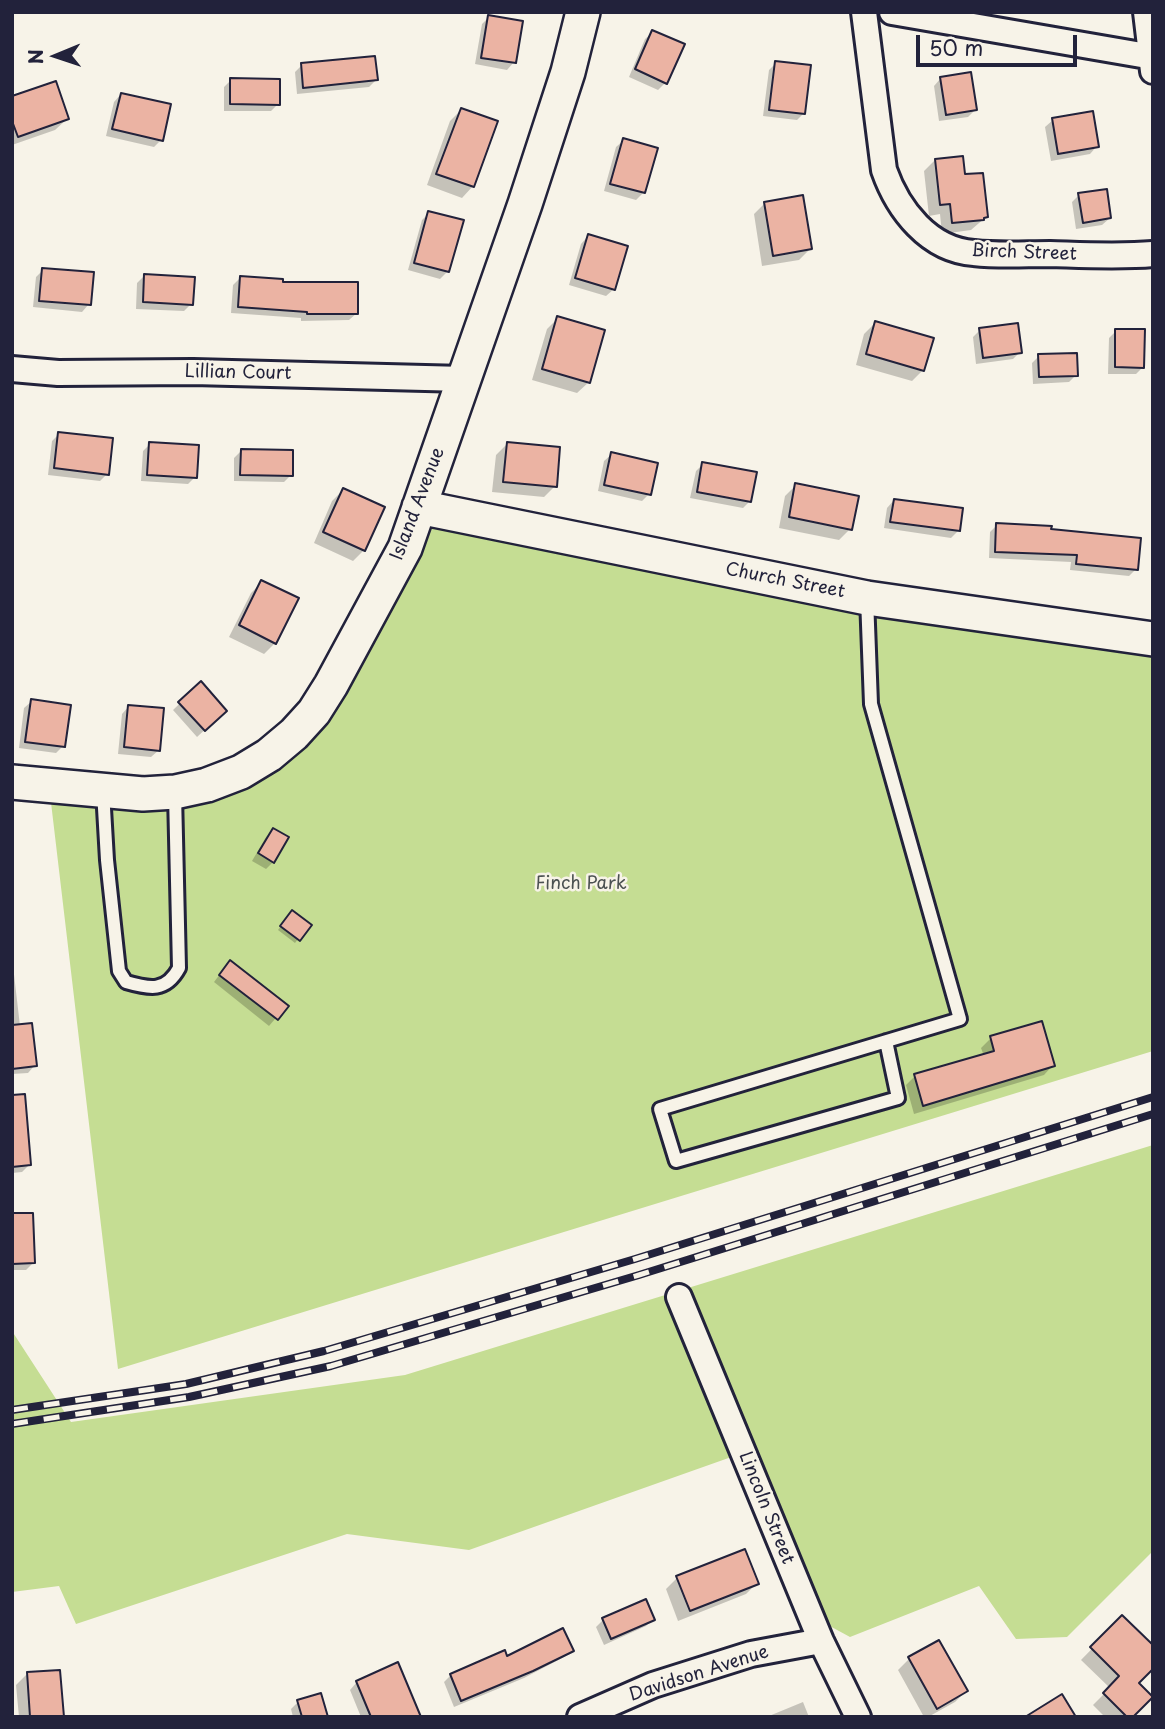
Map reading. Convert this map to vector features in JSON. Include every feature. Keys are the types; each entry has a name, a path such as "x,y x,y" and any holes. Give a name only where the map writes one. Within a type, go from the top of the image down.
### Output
{"street":[{"name":"Island Avenue","path":"12,782 143,794 175,792 207,785 241,772 269,755 314,712 405,548 568,72 583,12"},
{"name":"Birch Street","path":"864,12 884,170 892,192 905,214 922,230 943,244 974,253 1153,254"},
{"path":"892,12 1152,61 1146,12"},
{"name":"Lillian Court","path":"12,369 58,373 193,372 464,379"},
{"name":"Church Street","path":"419,507 867,597 1153,639"},
{"name":"Lincoln Street","path":"679,1297 821,1641 858,1717"},
{"name":"Davidson Avenue","path":"580,1717 653,1685 751,1654 821,1641"}],"lane":[{"path":"867,597 871,704 960,1018 660,1109 676,1161 898,1098 886,1041"},
{"path":"103,791 107,860 119,971 126,982 144,987 158,987 172,980 179,968 175,792"}],"green space":[{"name":"Finch Park","path":"417,526 1153,642 1153,1051 118,1369 50,794 151,796 283,740"},
{"path":"1153,1145 1153,1551 1067,1637 1016,1639 979,1586 850,1637 804,1612 737,1455 469,1550 347,1534 76,1624 59,1586 12,1592 12,1331 71,1422 405,1375"}],"building":[{"path":"488,15 523,21 516,63 481,58"},
{"path":"652,30 685,44 667,84 635,69"},
{"path":"375,56 378,80 303,88 301,63"},
{"path":"775,61 811,65 805,114 769,110"},
{"path":"971,72 977,110 946,115 940,77"},
{"path":"230,78 280,79 280,105 230,104"},
{"path":"56,81 69,119 18,137 12,121 12,96"},
{"path":"121,93 171,104 163,141 112,129"},
{"path":"461,108 498,121 474,187 436,174"},
{"path":"1093,111 1099,147 1058,154 1052,118"},
{"path":"623,138 658,148 645,193 610,184"},
{"path":"963,156 965,174 983,173 988,217 984,220 952,223 950,204 940,205 935,159"},
{"path":"1107,189 1111,218 1083,223 1078,193"},
{"path":"803,195 812,249 773,256 764,202"},
{"path":"428,211 464,220 449,272 414,263"},
{"path":"588,234 628,246 615,290 575,278"},
{"path":"42,268 94,272 91,305 39,301"},
{"path":"144,274 195,277 193,305 143,302"},
{"path":"240,276 283,279 283,282 358,282 358,314 307,314 238,307"},
{"path":"557,316 605,330 590,383 542,369"},
{"path":"875,321 934,338 924,371 866,354"},
{"path":"1018,323 1022,353 983,358 979,328"},
{"path":"1115,329 1145,329 1144,368 1115,367"},
{"path":"1077,353 1078,376 1039,377 1038,354"},
{"path":"58,432 113,438 109,475 54,468"},
{"path":"149,442 199,445 197,478 147,475"},
{"path":"507,442 560,447 557,487 503,482"},
{"path":"241,449 293,450 293,476 240,475"},
{"path":"611,452 658,463 651,495 604,485"},
{"path":"702,462 757,472 751,502 697,492"},
{"path":"795,483 859,496 852,530 789,517"},
{"path":"343,488 385,507 365,551 323,532"},
{"path":"894,499 963,508 960,531 890,522"},
{"path":"996,523 1052,526 1051,529 1141,538 1138,570 1076,564 1077,555 995,552"},
{"path":"261,580 299,598 276,644 239,625"},
{"path":"201,681 227,711 205,731 178,702"},
{"path":"31,699 71,705 65,747 25,742"},
{"path":"128,705 164,708 160,751 124,747"},
{"path":"273,828 289,837 274,863 258,853"},
{"path":"292,910 312,925 300,941 280,926"},
{"path":"230,960 289,1006 278,1020 219,975"},
{"path":"1042,1021 1055,1066 923,1106 914,1074 994,1051 990,1036"},
{"path":"32,1023 37,1066 12,1069 12,1025"},
{"path":"25,1094 31,1165 12,1167 12,1095"},
{"path":"12,1213 33,1213 35,1263 12,1264"},
{"path":"745,1549 759,1584 690,1611 676,1576"},
{"path":"646,1599 655,1620 611,1639 602,1618"},
{"path":"1122,1615 1153,1645 1153,1669 1139,1683 1153,1697 1133,1717 1127,1717 1103,1693 1119,1676 1090,1647"},
{"path":"563,1628 574,1651 461,1701 450,1674 505,1650 507,1656"},
{"path":"939,1640 968,1691 937,1709 908,1657"},
{"path":"398,1662 421,1717 371,1717 356,1681"},
{"path":"60,1670 64,1717 30,1717 27,1672"},
{"path":"321,1693 328,1717 302,1717 297,1700"},
{"path":"1062,1694 1076,1717 1025,1717"}],"railway":[{"path":"12,1410 186,1384 324,1351 635,1259 1153,1097"},
{"path":"12,1424 189,1397 331,1366 639,1275 1153,1114"}]}
